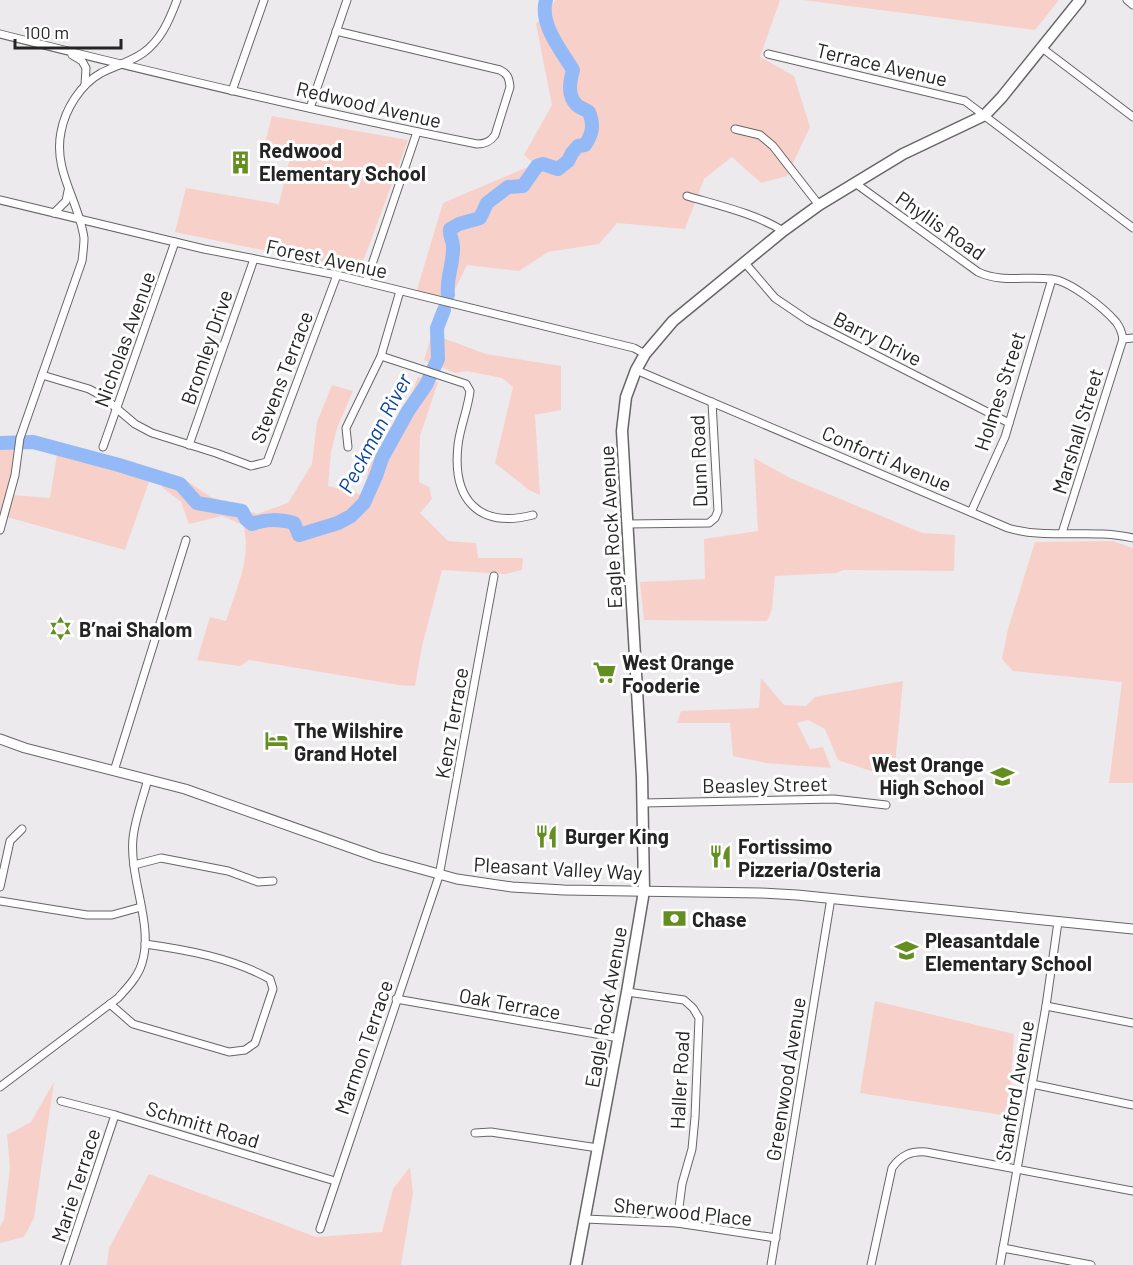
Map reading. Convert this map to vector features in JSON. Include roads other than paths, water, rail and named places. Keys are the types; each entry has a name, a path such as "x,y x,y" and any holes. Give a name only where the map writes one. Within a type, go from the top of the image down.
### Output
{"main road":[{"name":"Eagle Rock Avenue","path":"576,1265 644,891 643,803 623,420 626,396 636,370 645,354 674,321 783,231 819,205 903,154 985,115 1080,0"},
{"name":"Pleasant Valley Way","path":"0,739 25,748 185,789 377,857 439,876 512,887 564,890 762,893 831,898 878,905 1133,929"}],"street":[{"path":"0,530 15,475 20,441 82,261 84,240 60,164 59,143 67,113 84,88 102,73 142,54 154,44 163,33 177,0"},
{"path":"232,91 264,0"},
{"path":"310,108 348,0"},
{"path":"1127,0 1133,5"},
{"name":"Redwood Avenue","path":"0,34 232,91 417,132 477,144 491,141 510,87 506,74 500,70 336,31"},
{"path":"1042,48 1133,117"},
{"path":"68,51 82,61 86,68 87,78 84,88"},
{"name":"Terrace Avenue","path":"768,54 965,101 1132,224"},
{"path":"735,129 760,135 773,146 819,205"},
{"path":"366,282 417,132"},
{"name":"Phyllis Road","path":"855,183 978,272 995,278 1052,279 1063,282 1110,316 1117,323 1123,339"},
{"path":"54,213 66,201 68,189"},
{"path":"687,196 776,226 783,231"},
{"name":"Forest Avenue","path":"0,200 175,242 337,275 634,348 645,354"},
{"name":"Nicholas Avenue","path":"103,447 175,242"},
{"name":"Bromley Drive","path":"189,445 254,259"},
{"name":"Barry Drive","path":"745,263 775,298 808,321 1009,423"},
{"name":"Stevens Terrace","path":"42,375 89,388 152,434 251,466 267,462 337,275"},
{"name":"Holmes Street","path":"971,512 1005,437 1052,279"},
{"path":"348,447 346,429 381,356 400,291"},
{"path":"1123,339 1133,338"},
{"name":"Marshall Street","path":"1062,533 1123,339"},
{"path":"381,356 463,381 470,391 457,458 460,488 466,501 484,515 499,519 515,520 533,515"},
{"name":"Conforti Avenue","path":"636,370 1008,528 1026,534 1114,533 1133,538"},
{"name":"Dunn Road","path":"627,524 709,523 715,518 718,511 712,402"},
{"path":"114,771 186,540"},
{"name":"Kenz Terrace","path":"439,876 494,576"},
{"path":"0,1087 110,1004 129,986 142,963 145,944 134,865 133,837 148,779"},
{"name":"Beasley Street","path":"643,803 834,799 886,805"},
{"path":"0,887 10,841 22,829"},
{"path":"134,865 161,858 228,871 258,882 273,881"},
{"name":"Marmon Terrace","path":"320,1229 439,876"},
{"name":"Greenwood Avenue","path":"771,1265 831,898"},
{"path":"0,901 87,915 112,915 141,907"},
{"name":"Stanford Avenue","path":"1000,1265 1046,1006 1058,922"},
{"path":"110,1004 133,1024 229,1052 245,1050 255,1043 273,988 270,979 254,970 192,951 145,944"},
{"name":"Haller Road","path":"627,992 684,1000 699,1018 692,1149 682,1184 677,1223"},
{"name":"Oak Terrace","path":"396,999 619,1038"},
{"path":"1046,1006 1133,1023"},
{"path":"1032,1084 1133,1105"},
{"name":"Schmitt Road","path":"61,1101 115,1114 335,1181"},
{"name":"Marie Terrace","path":"65,1265 115,1114"},
{"path":"475,1133 491,1132 598,1148"},
{"path":"871,1265 892,1168 906,1155 918,1151 1133,1191"},
{"name":"Sherwood Place","path":"585,1219 677,1223 777,1238"},
{"path":"1003,1248 1091,1265"}],"waterway":[{"name":"Peckman River","path":"448,295 453,246 450,229 480,218 487,203 508,187 523,186 537,166 543,164 558,169 568,161 578,146 585,145 590,137 592,121 589,112 577,105 571,96 570,83 573,70 548,27 546,0"},
{"name":"Peckman River","path":"0,443 33,442 119,465 180,484 197,503 242,511 252,524 273,520 294,523 299,535 338,523 351,516 364,503 382,458 408,411 426,385 438,359 437,328 444,310"}],"place":[{"name":"Redwood Elementary School","path":"241,162"},
{"name":"B’nai Shalom","path":"61,629"},
{"name":"West Orange Fooderie","path":"604,673"},
{"name":"The Wilshire Grand Hotel","path":"276,741"},
{"name":"West Orange High School","path":"1002,776"},
{"name":"Burger King","path":"547,836"},
{"name":"Fortissimo Pizzeria/Osteria","path":"720,857"},
{"name":"Chase","path":"674,919"},
{"name":"Pleasantdale Elementary School","path":"907,951"}]}
